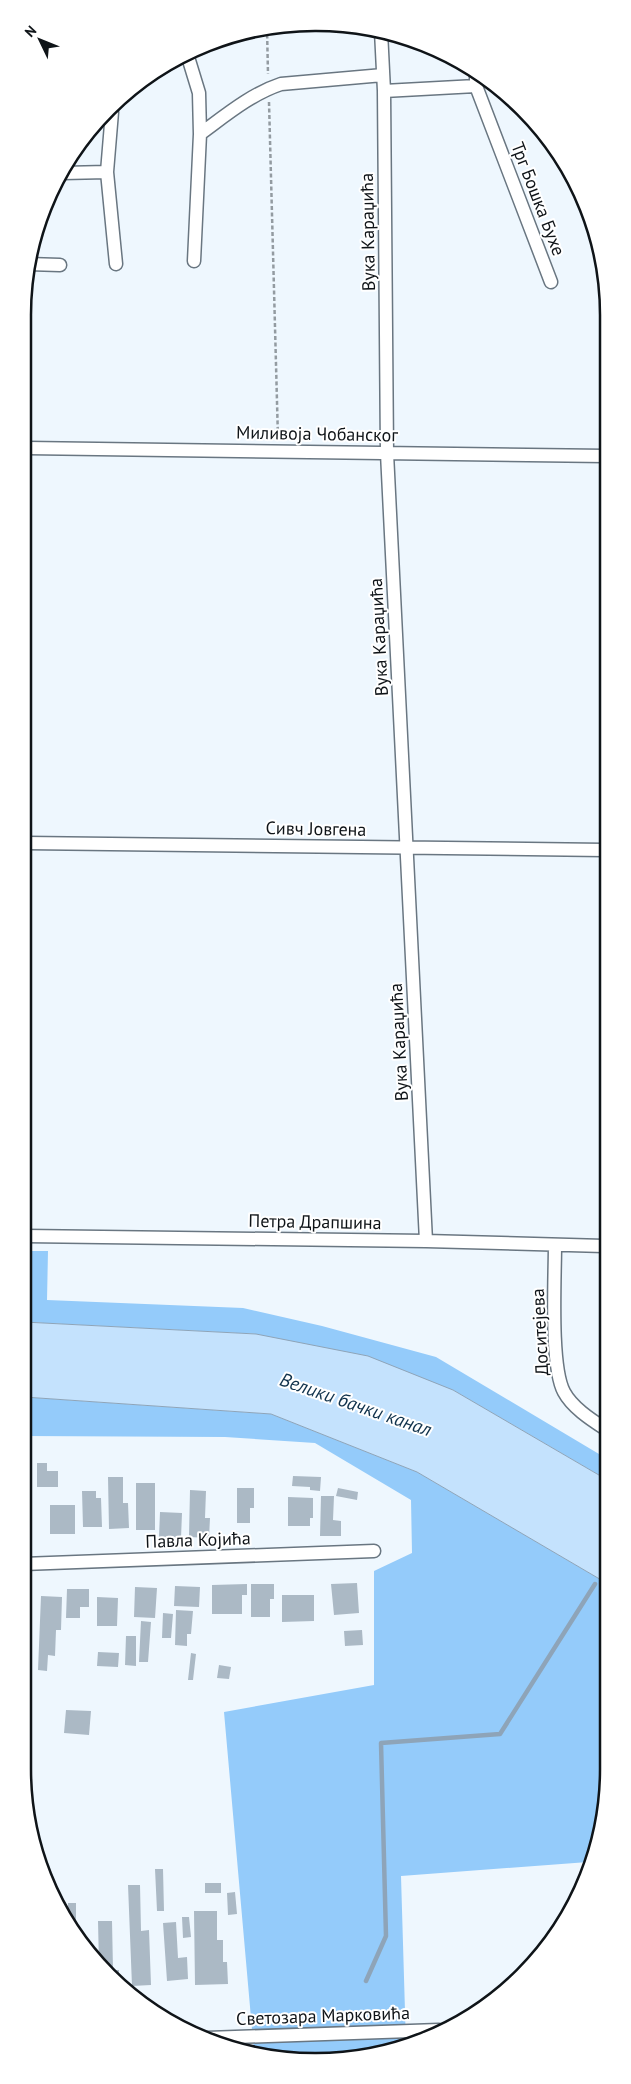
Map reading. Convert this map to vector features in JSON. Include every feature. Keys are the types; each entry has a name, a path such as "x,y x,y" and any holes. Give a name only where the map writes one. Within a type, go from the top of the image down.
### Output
{"street":[{"name":"Вука Караџића","path":"381,39 384,90 388,453 426,1241"},
{"path":"189,61 199,93 200,134 194,261"},
{"path":"200,134 249,99 281,84 383,75"},
{"name":"Трг Бошка Бухе","path":"476,81 476,86 551,282"},
{"path":"384,90 476,86"},
{"path":"111,119 107,172 116,264"},
{"path":"69,173 107,172"},
{"path":"36,264 60,265"},
{"name":"Миливоја Чобанског","path":"31,448 600,456"},
{"name":"Сивч Јовгена","path":"31,843 600,850"},
{"name":"Петра Драпшина","path":"31,1236 426,1241 600,1246"},
{"name":"Доситејева","path":"555,1245 558,1377 564,1394 570,1401 600,1425"},
{"name":"Павла Којића","path":"31,1564 374,1551"},
{"name":"Светозара Марковића","path":"223,2037 425,2030"}],"path":[{"path":"267,36 278,451"}],"shaded area":[{"path":"31,1251 48,1251 47,1300 243,1308 322,1326 436,1357 600,1455 600,1476 453,1390 256,1334 31,1322"},
{"path":"31,1397 271,1414 417,1472 600,1579 599,1787 594,1824 584,1862 401,1876 406,2038 353,2050 316,2053 278,2050 253,2046 224,1712 374,1685 374,1571 412,1553 411,1500 315,1443 225,1437 31,1436"}],"water":[{"name":"Велики бачки канал","path":"31,1322 256,1334 368,1356 453,1390 600,1476 600,1579 417,1472 271,1414 31,1397"}],"building":[{"path":"37,1463 47,1463 47,1471 58,1471 58,1487 37,1487"},
{"path":"293,1476 321,1477 320,1491 310,1490 310,1487 292,1486"},
{"path":"108,1477 123,1477 123,1503 128,1503 129,1528 109,1529"},
{"path":"136,1483 155,1483 155,1530 136,1530"},
{"path":"237,1488 254,1488 254,1508 250,1508 250,1523 237,1523"},
{"path":"338,1488 358,1492 357,1500 336,1496"},
{"path":"190,1490 206,1491 205,1518 210,1518 209,1538 189,1537"},
{"path":"82,1491 96,1491 96,1498 101,1498 102,1527 83,1527"},
{"path":"321,1496 334,1496 333,1520 341,1521 341,1536 320,1536"},
{"path":"288,1497 313,1498 313,1518 310,1518 310,1526 288,1526"},
{"path":"50,1505 75,1505 75,1534 50,1534"},
{"path":"160,1512 182,1513 181,1538 159,1537"},
{"path":"357,1583 359,1613 334,1615 331,1584"},
{"path":"247,1584 247,1595 242,1595 242,1614 212,1614 212,1585"},
{"path":"251,1584 274,1584 274,1599 270,1599 270,1617 251,1617"},
{"path":"175,1586 200,1587 199,1607 174,1606"},
{"path":"135,1587 157,1588 155,1618 134,1617"},
{"path":"67,1589 89,1589 89,1607 80,1607 80,1618 66,1618"},
{"path":"282,1595 314,1595 314,1621 282,1622"},
{"path":"41,1596 62,1597 61,1630 56,1630 55,1656 48,1655 47,1671 38,1670"},
{"path":"97,1597 118,1598 117,1626 97,1626"},
{"path":"176,1610 193,1611 191,1634 187,1634 187,1646 175,1645"},
{"path":"163,1613 173,1614 171,1638 162,1638"},
{"path":"141,1621 151,1622 148,1662 139,1662"},
{"path":"362,1630 363,1645 345,1646 344,1631"},
{"path":"126,1636 136,1636 136,1666 125,1665"},
{"path":"98,1652 119,1653 118,1667 97,1666"},
{"path":"191,1653 196,1654 193,1680 188,1680"},
{"path":"219,1665 231,1667 229,1679 217,1678"},
{"path":"66,1710 91,1711 89,1735 64,1733"},
{"path":"155,1869 163,1869 164,1911 157,1911"},
{"path":"205,1883 221,1883 221,1893 205,1893"},
{"path":"128,1885 140,1885 141,1931 149,1930 151,1985 132,1985"},
{"path":"235,1892 237,1914 228,1915 227,1893"},
{"path":"68,1903 76,1903 76,1921 69,1911"},
{"path":"194,1911 217,1911 217,1940 223,1940 223,1962 227,1962 228,1984 195,1985"},
{"path":"182,1917 189,1917 191,1937 183,1938"},
{"path":"98,1921 112,1921 113,1967 99,1952"},
{"path":"176,1922 178,1958 187,1957 188,1979 167,1981 163,1923"}],"waterway":[{"path":"366,1981 386,1936 381,1743 500,1734 595,1584"}]}
